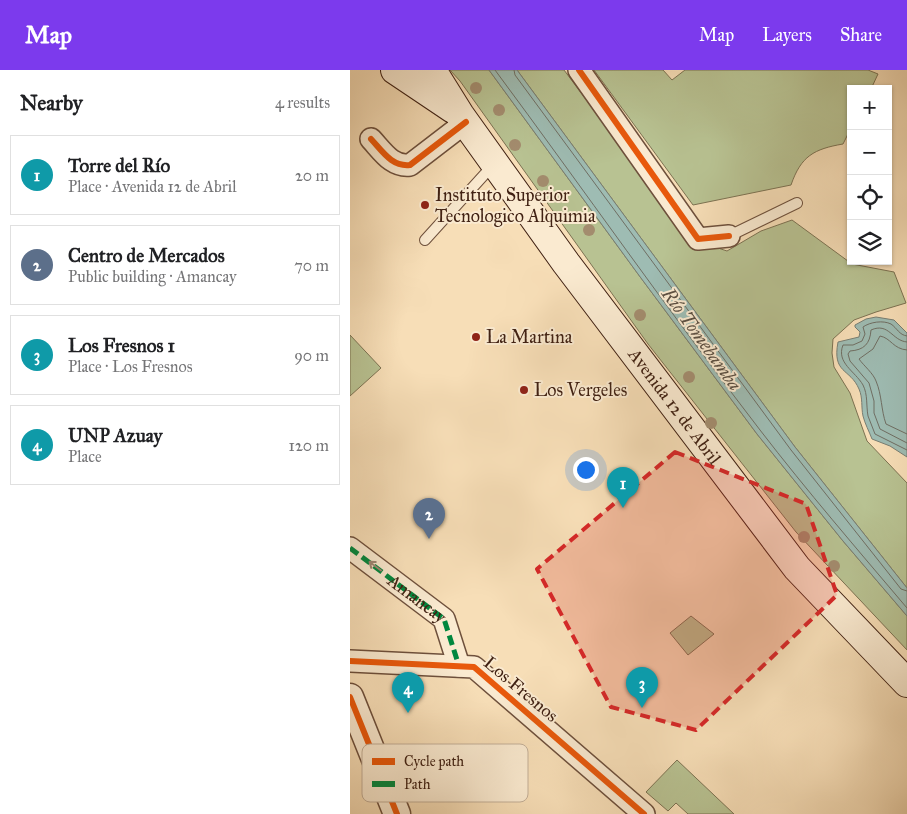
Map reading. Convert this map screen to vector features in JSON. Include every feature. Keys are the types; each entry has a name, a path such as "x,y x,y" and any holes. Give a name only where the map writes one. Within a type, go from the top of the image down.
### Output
{"main road":[{"name":"Avenida 12 de Abril","path":"395,70 463,118"},
{"name":"Avenida 12 de Abril","path":"432,70 463,118 566,263 797,568 907,683"}],"street":[{"path":"579,70 698,238 729,236"},
{"path":"371,139 391,160 400,166 410,165 463,118"},
{"name":"Amancay","path":"350,548 444,619 459,666"},
{"name":"Los Fresnos","path":"350,661 474,667 644,814"},
{"path":"350,698 369,744"},
{"path":"392,802 397,814"}],"lane":[{"path":"425,240 495,162"},
{"path":"729,236 797,203"}],"highlighted area":[{"path":"675,452 806,504 837,595 696,730 611,707 537,569"}],"green space":[{"path":"450,70 489,70 757,434 843,541 907,616 907,650 796,532 648,344 460,81"},
{"path":"517,70 564,70 657,194 700,242 727,251 761,231 792,220 847,260 847,265 857,265 894,272 906,303 854,320 833,339 832,353 834,367 850,393 867,441 907,483 907,588 795,447"},
{"path":"594,70 663,70 672,80 685,70 868,70 878,74 873,85 847,85 847,136 843,144 824,148 810,156 799,167 791,185 693,205"},
{"path":"350,335 381,368 350,396"},
{"path":"691,616 714,634 688,655 670,633"},
{"path":"677,760 734,814 688,814 676,803 668,811 646,792"}],"water":[{"name":"Río Tomebamba","path":"489,70 517,70 795,447 907,588 907,616 843,541 757,434"},
{"path":"876,317 894,320 907,333 907,457 890,446 872,439 863,416 859,389 837,360 838,342 859,337 860,332 855,325 866,319"}],"marked path":[{"path":"350,548 444,619 459,666"}],"cycle path":[{"path":"579,70 698,239 729,236"},
{"path":"371,139 393,161 398,164 410,165 466,122"},
{"path":"350,661 474,667 644,814"},
{"path":"350,697 369,744"},
{"path":"392,802 397,814"}],"place":[{"name":"Instituto Superior Tecnologico Alquimia","path":"425,205"},
{"name":"La Martina","path":"476,337"},
{"name":"Los Vergeles","path":"524,390"},
{"name":"Torre del Río","path":"623,508"},
{"name":"Centro de Mercados","path":"429,539"},
{"name":"Los Fresnos 1","path":"642,708"},
{"name":"UNP Azuay","path":"408,713"}]}
